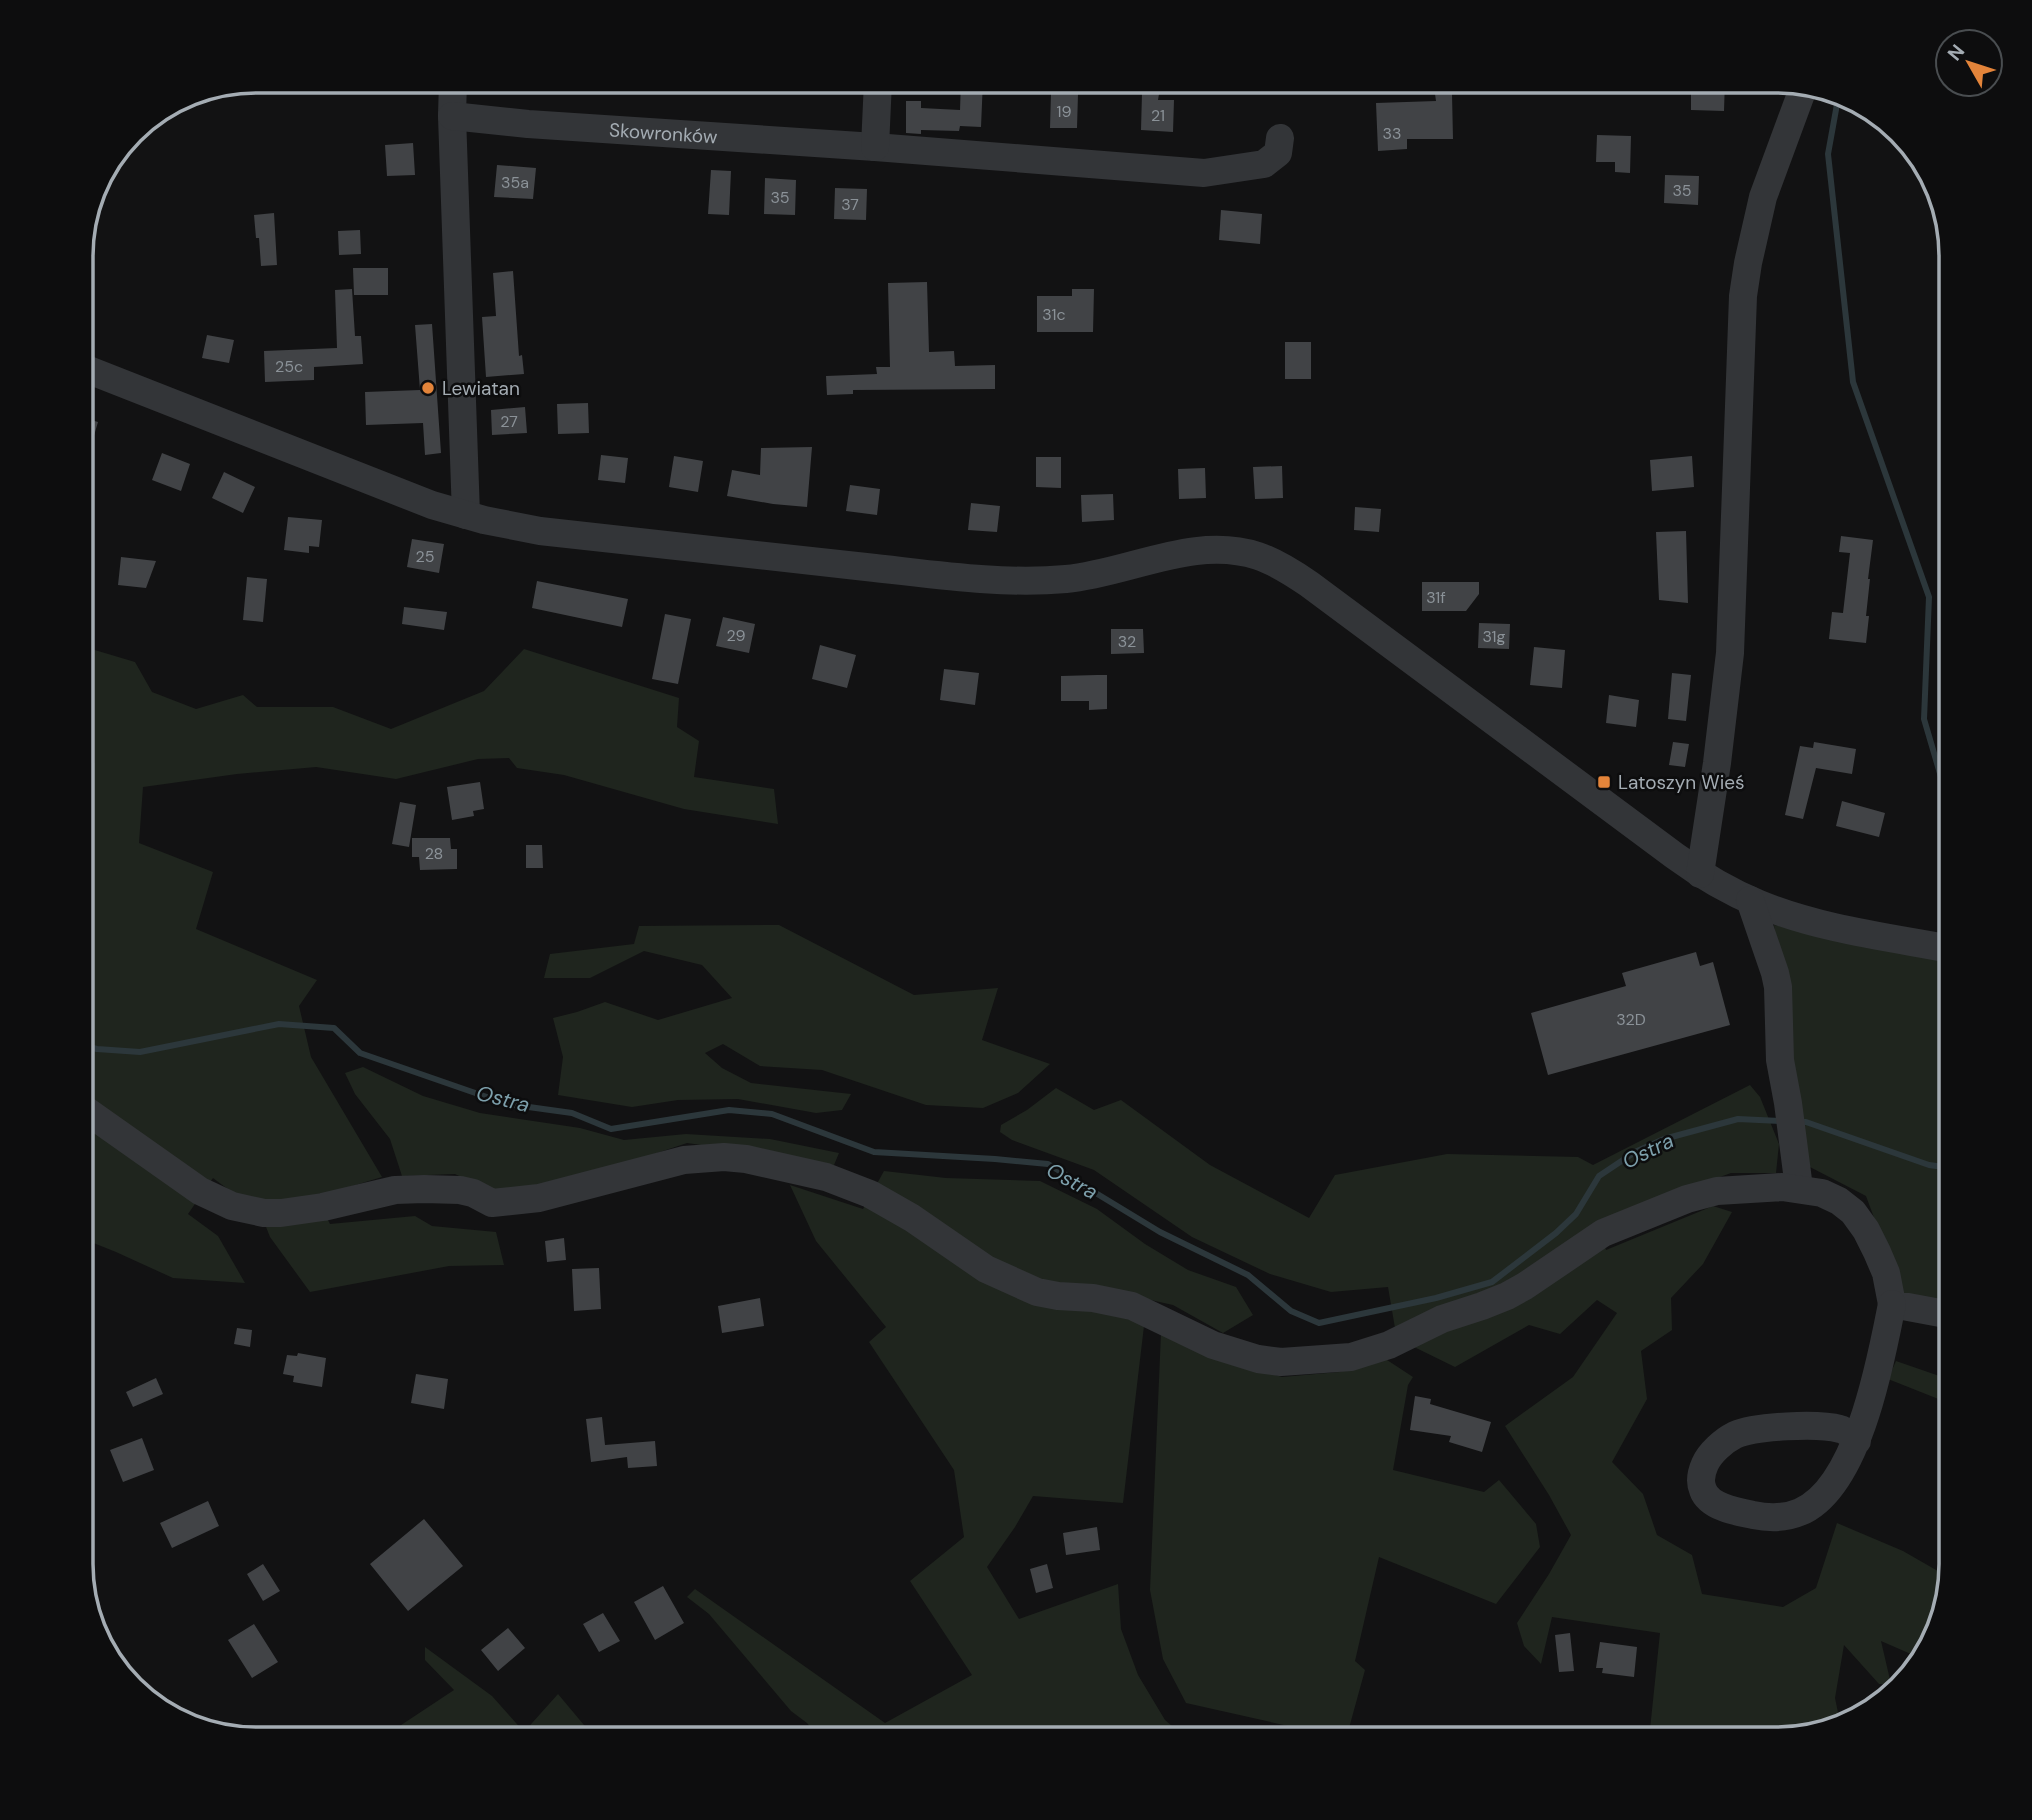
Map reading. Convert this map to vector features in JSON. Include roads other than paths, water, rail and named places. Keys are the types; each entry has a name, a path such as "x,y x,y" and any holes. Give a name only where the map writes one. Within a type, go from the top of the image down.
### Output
{"street":[{"path":"453,93 466,515"},
{"path":"875,147 877,93"},
{"path":"1700,874 1730,653 1742,296 1763,197 1801,95"},
{"name":"Skowronków","path":"452,116 528,124 875,147 1204,173 1264,164 1278,153 1280,138"},
{"path":"93,372 432,505 505,525 540,531 1011,580 1080,578 1184,553 1208,550 1257,556 1287,569 1309,584 1700,874 1750,900 1798,918 1939,947"},
{"path":"1750,900 1775,973 1780,1060 1799,1188"},
{"path":"93,1115 200,1191 232,1206 264,1213 300,1211 409,1189 460,1190 473,1193 492,1203 539,1198 654,1167 702,1158 746,1159 795,1169 845,1183 870,1194 912,1218 986,1269 1037,1292 1093,1298 1132,1306 1213,1345 1258,1359 1281,1362 1351,1357 1389,1345 1442,1319 1507,1296 1603,1233 1687,1199 1717,1191 1799,1188 1830,1197 1853,1212 1866,1230 1886,1273 1892,1304 1871,1397 1857,1441 1848,1460 1829,1488 1801,1511 1777,1516 1751,1515 1711,1501 1703,1491 1700,1476 1706,1461 1718,1447 1734,1436 1751,1430 1821,1426 1843,1429 1857,1441"},
{"path":"1892,1304 1939,1313"}],"waterway":[{"path":"1837,105 1828,154 1853,382 1929,597 1924,719 1939,770"},
{"name":"Ostra","path":"93,1048 140,1052 279,1024 334,1028 360,1053 507,1104 572,1113 611,1129 729,1110 772,1114 874,1152 1048,1164 1160,1232 1248,1275 1291,1311 1319,1323 1436,1298 1492,1282 1556,1233 1576,1214 1599,1176 1635,1152 1664,1139 1738,1119 1782,1121"},
{"name":"Ostra","path":"1799,1122 1806,1122 1939,1166"}],"place":[{"name":"Lewiatan","path":"428,388"},
{"name":"Latoszyn Wieś","path":"1604,782"}]}
